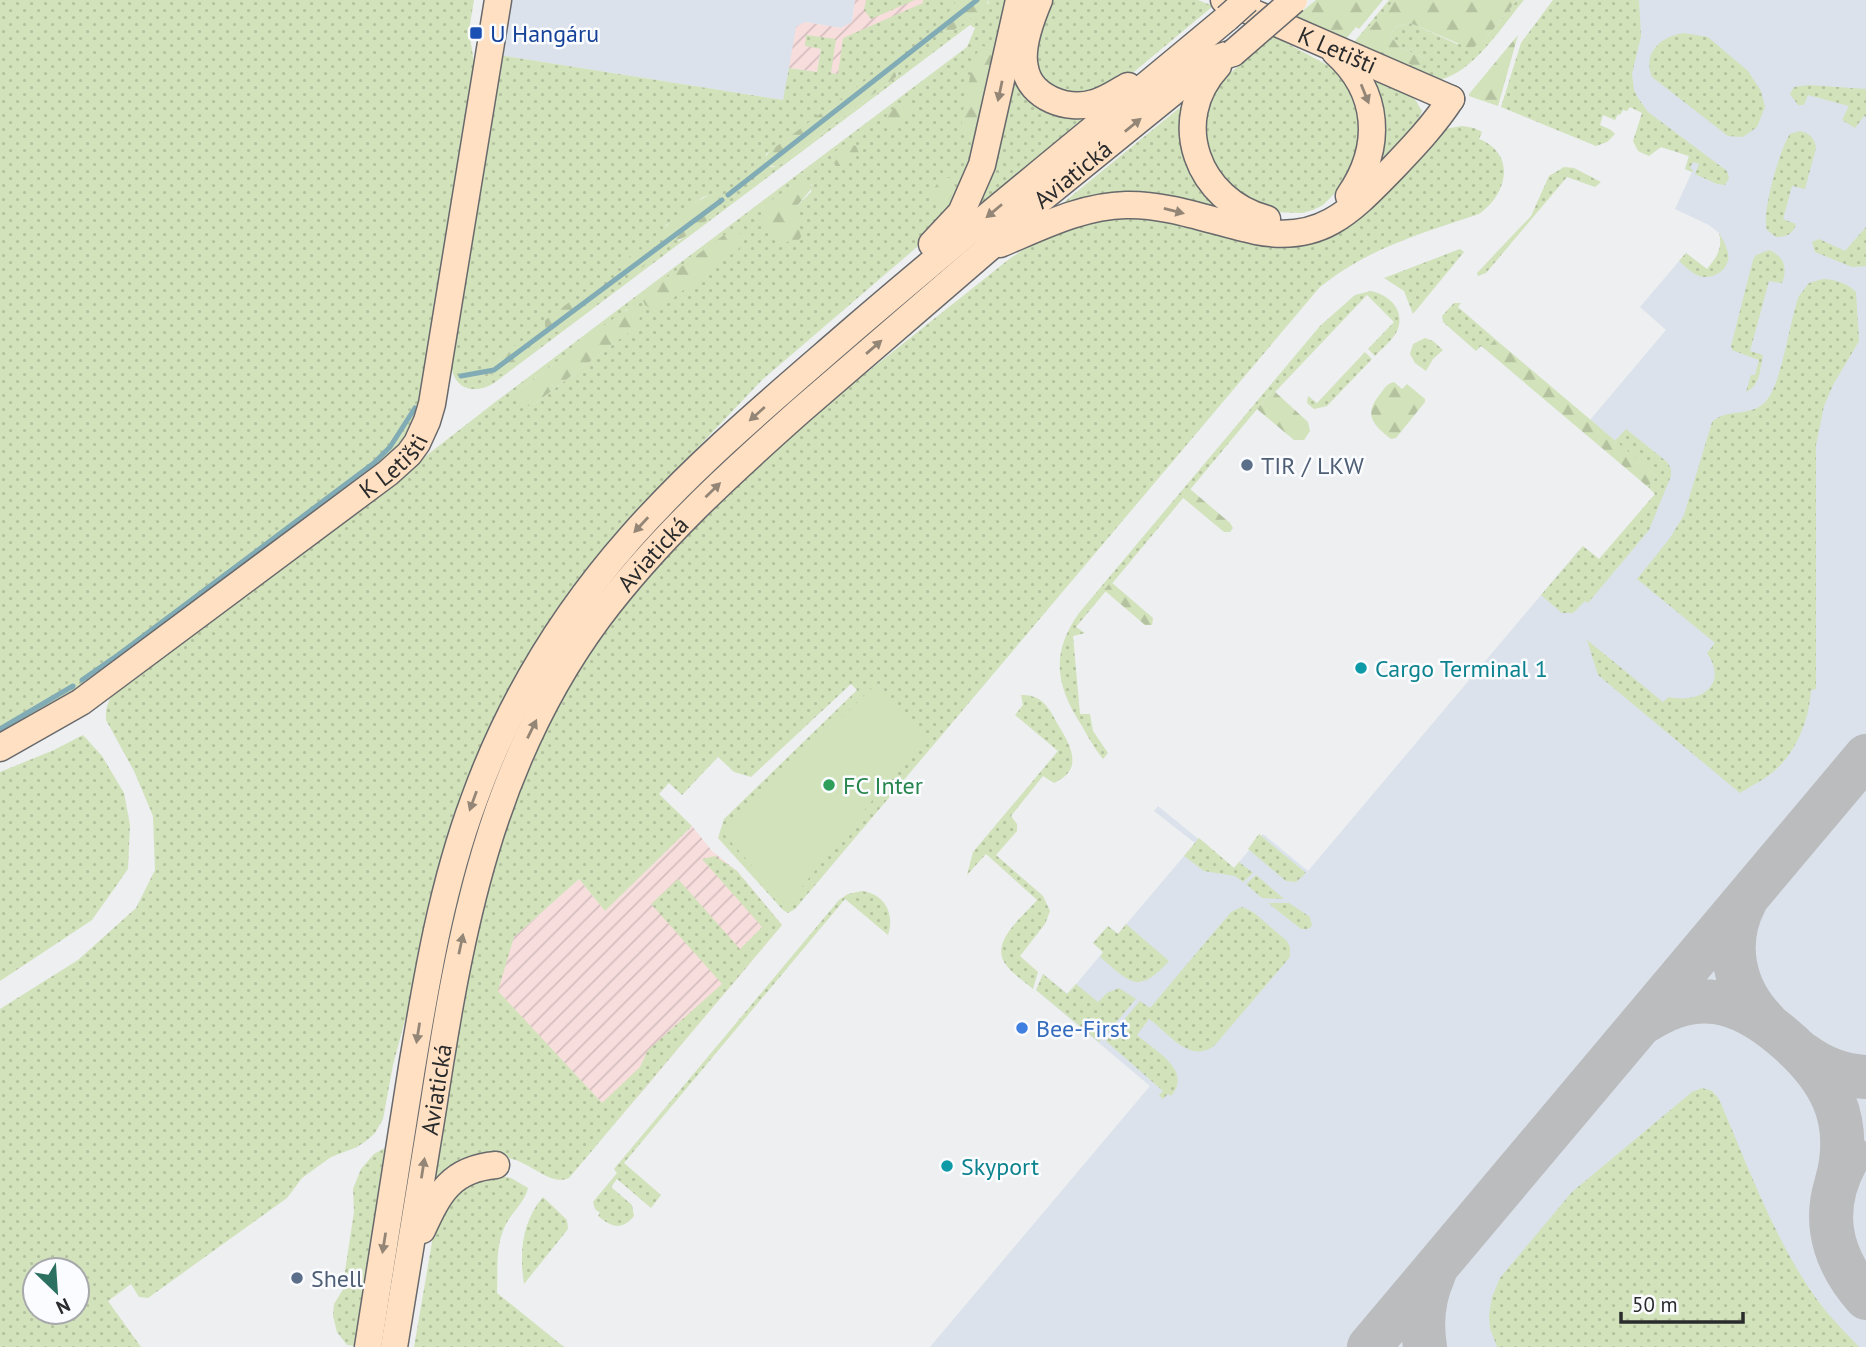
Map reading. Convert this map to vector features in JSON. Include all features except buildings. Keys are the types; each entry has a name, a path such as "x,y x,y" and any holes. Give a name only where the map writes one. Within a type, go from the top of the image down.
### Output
{"main road":[{"name":"K Letišti","path":"0,748 81,702 363,492 409,454 427,421 432,404 498,0"},
{"path":"809,369 859,305 936,241 961,213 976,182 988,145 1019,0"},
{"path":"1039,0 1031,25 1024,67 1035,89 1059,103 1093,103 1179,58"},
{"name":"K Letišti","path":"1224,0 1451,99"},
{"name":"Aviatická","path":"368,1347 425,988 463,830 498,741 521,693 553,639 612,558 698,467 943,253 1247,0"},
{"name":"Aviatická","path":"394,1347 451,995 468,911 498,808 532,729 551,692 598,619 666,537 760,447 989,248 1003,230 1214,59 1233,53 1293,0"},
{"path":"1322,43 1343,60 1360,81 1372,120 1368,160 1364,173 1349,196"},
{"path":"1233,53 1212,72 1204,85 1193,126 1197,155 1202,169 1214,187 1241,210 1255,216 1283,221 1305,219 1325,212 1372,176 1427,119 1451,99"},
{"path":"989,248 1070,215 1126,205 1162,208 1272,233 1297,234 1310,231 1334,221 1358,204 1433,126 1451,99"},
{"path":"408,1260 433,1205 450,1181 472,1169 496,1165"}],"shaded area":[{"path":"508,0 855,0 852,22 841,28 805,22 783,100 499,55"},
{"path":"855,0 923,0 923,3 838,74 831,73 821,48 817,72 789,68 796,27 805,22 841,28 852,22"},
{"path":"1613,0 1866,0 1866,1347 930,1347 1150,1086 1036,990 1043,974 1068,994 1103,952 1093,943 1108,926 1118,934 1195,843 1154,811 1158,806 1234,868 1263,834 1308,871 1579,550 1599,568 1659,498 1664,481 1590,420 1666,330 1640,307 1686,253 1711,273 1725,245 1719,233 1709,225 1675,209 1692,172 1685,169 1689,156 1637,139 1648,112 1625,98"},
{"path":"692,826 712,851 737,871 782,925 618,1120 497,991 514,937 579,879 605,911"}],"green space":[{"path":"0,0 474,0 469,30 476,77 424,399 412,430 393,457 79,690 0,738"},
{"path":"866,0 915,0 871,19 864,10"},
{"path":"923,0 957,0 943,32 954,30 989,3 988,0 1011,0 964,189 924,241 762,380 645,503 565,597 535,645 416,979 393,1065 383,1119 375,1133 357,1147 331,1157 302,1178 287,1198 148,1298 139,1297 131,1284 108,1301 141,1347 0,1347 0,1009 78,960 136,908 155,870 153,816 134,771 106,720 107,705 115,691 967,47 975,28 970,25 494,383 472,389 460,384 451,364 499,55 783,100 789,68 817,72 821,49 805,46 806,35 836,39 831,73 838,74 843,38 923,3","holes":["898,73 777,167 771,167 766,161 766,154","812,184 811,192 797,206 797,213 762,207","717,194 720,210 679,241 665,226 703,197","627,309 639,324 533,405 519,390"]},
{"path":"957,0 988,0 987,7 954,30 943,32 939,25"},
{"path":"1047,0 1198,0 1213,6 1135,71 1107,90 1095,95 1060,94 1033,68"},
{"path":"1316,0 1383,0 1359,29 1356,27 1345,40 1295,17"},
{"path":"1389,0 1394,0 1360,42 1424,58 1399,47 1390,35 1396,27 1410,23 1457,44 1482,43 1517,0 1524,0 1475,58 1452,76 1439,80 1355,44"},
{"path":"1394,0 1517,0 1482,43 1469,48 1410,23 1396,27 1390,35 1399,47 1424,58 1419,68 1359,42"},
{"path":"1553,0 1639,0 1641,36 1632,74 1634,90 1648,112 1727,171 1729,178 1725,185 1695,174 1699,164 1693,162 1690,168 1692,172 1685,169 1689,156 1661,147 1649,156 1638,151 1633,141 1642,113 1630,107 1618,114 1615,120 1603,115 1600,125 1615,134 1607,142 1596,146 1501,107 1521,43"},
{"path":"1683,33 1708,37 1748,71 1761,91 1765,107 1757,127 1743,137 1728,136 1652,77 1650,60 1656,47 1667,38"},
{"path":"1518,35 1498,106 1469,96 1469,94"},
{"path":"1273,36 1333,68 1352,87 1363,136 1343,185 1323,205 1302,213 1271,212 1255,208 1212,172 1203,117 1220,82"},
{"path":"982,46 990,47 995,55 979,127 968,132 961,121 974,57"},
{"path":"889,63 898,69 896,77 777,167 768,165 765,158 770,151"},
{"path":"1013,70 1092,115 971,217"},
{"path":"1370,78 1414,98 1422,111 1418,121 1377,164"},
{"path":"1809,85 1866,89 1866,117 1864,116 1855,128 1842,120 1849,106 1808,95 1804,105 1798,105 1790,94 1794,87"},
{"path":"1189,100 1227,212 1052,212"},
{"path":"901,103 911,105 913,113 900,126 891,126 886,122 887,114"},
{"path":"1462,126 1482,132 1479,139 1499,154 1503,164 1501,186 1489,206 1479,214 1375,252 1319,288 795,909 788,913 783,910 718,838 724,819 857,690 851,684 751,777 734,772 718,757 682,795 669,783 659,794 692,826 605,911 579,879 514,937 498,991 602,1103 640,1067 648,1050 722,984 651,904 678,879 740,949 762,927 702,859 715,856 737,871 782,925 569,1178 553,1178 517,1160 498,1158 430,1194 468,962 484,890 520,781 562,695 611,618 674,544 802,424 1008,260 1036,241 1070,226 1130,215 1285,240 1444,129"},
{"path":"1800,131 1811,136 1816,148 1805,189 1792,186 1783,219 1796,224 1795,227 1789,234 1776,237 1767,230 1769,196 1786,141 1790,134"},
{"path":"846,143 856,146 859,153 845,166 837,166 832,162 832,154"},
{"path":"1564,167 1574,168 1601,182 1595,187 1567,177 1486,273 1478,276 1477,273 1531,216 1549,176"},
{"path":"945,177 953,179 955,187 947,201 938,204 932,199 933,193"},
{"path":"801,179 810,181 812,188 797,206 801,237 798,241 786,242 767,229 762,219 762,207"},
{"path":"717,194 722,201 720,210 696,230 673,241 661,234 684,210"},
{"path":"1866,227 1866,266 1852,267 1815,252 1812,242 1819,239 1845,251"},
{"path":"734,231 743,238 741,247 661,307 651,309 645,305 643,300 647,292 724,235"},
{"path":"1719,233 1728,257 1727,265 1720,272 1701,277 1679,261 1686,253 1707,269 1718,252"},
{"path":"639,249 648,251 649,262 637,272 629,272 624,267 625,260"},
{"path":"1460,249 1464,252 1413,314 1404,291 1384,278"},
{"path":"1769,250 1781,259 1784,278 1782,283 1769,281 1750,351 1763,355 1760,371 1754,386 1746,392 1759,360 1732,350 1731,346 1753,260 1756,255"},
{"path":"1823,279 1841,282 1856,292 1859,341 1824,406 1816,445 1816,689 1811,690 1808,713 1789,755 1773,772 1740,793 1598,675 1587,640 1663,702 1669,697 1691,698 1700,695 1713,683 1713,664 1707,653 1715,643 1637,579 1670,538 1684,515 1712,422 1724,415 1757,408 1770,396 1780,370 1799,296 1809,283"},
{"path":"1371,291 1390,300 1397,310 1399,323 1390,341 1375,356 1368,349 1394,322 1367,295 1275,392 1272,391 1076,627 1085,633 1073,636 1080,714 1090,714 1093,731 1108,753 1103,759 1073,711 1062,683 1060,656 1070,628 1079,613 1320,326 1355,295"},
{"path":"571,301 580,304 580,315 557,332 545,329 545,320"},
{"path":"1454,303 1461,303 1458,307 1495,339 1486,350 1481,346 1476,351 1443,322 1442,316"},
{"path":"632,308 640,315 639,324 533,405 523,407 517,403 519,390 622,312"},
{"path":"1425,338 1443,350 1433,359 1426,371 1415,363 1410,354 1413,344"},
{"path":"1495,339 1657,476 1648,487 1486,350"},
{"path":"513,345 522,348 525,355 523,359 502,374 488,373 487,363"},
{"path":"1365,352 1372,359 1327,406 1314,409 1307,403 1308,396 1317,403"},
{"path":"1394,382 1402,389 1407,384 1425,399 1425,402 1396,438 1391,439 1375,423 1371,413 1375,400"},
{"path":"1273,390 1308,422 1310,431 1304,440 1294,440 1257,409"},
{"path":"1626,429 1667,462 1671,476 1649,530 1588,603 1585,601 1573,613 1562,613 1541,595 1583,546 1599,559 1655,494 1648,487 1657,476 1615,441"},
{"path":"1190,489 1230,523 1233,528 1230,532 1224,532 1182,497"},
{"path":"1111,582 1153,618 1152,625 1145,625 1104,590"},
{"name":"FC Inter","path":"874,686 924,737 787,905 723,833"},
{"path":"1021,695 1035,697 1045,705 1064,736 1072,758 1069,772 1063,778 1054,783 1043,776 1011,816 1017,824 1017,831 996,855 1043,896 1050,911 1045,924 1020,956 1038,972 1033,989 1007,966 1001,948 1010,930 1037,900 986,854 967,875 973,852 1058,751 1015,715 1023,705"},
{"path":"83,735 102,756 124,793 130,825 128,869 92,920 0,981 0,772"},
{"path":"1259,834 1306,873 1296,882 1286,881 1248,849"},
{"path":"1199,838 1234,868 1239,862 1253,873 1243,882 1235,876 1204,871 1184,856"},
{"path":"1256,875 1284,899 1262,898 1246,884"},
{"path":"862,891 877,896 886,906 890,920 888,935 845,899 624,1163 661,1195 651,1208 617,1179 611,1187 632,1205 634,1216 625,1224 616,1226 598,1216 600,1213 593,1202 617,1173 614,1169 839,900 848,894"},
{"path":"1268,903 1289,903 1310,917 1312,926 1301,929"},
{"path":"1242,907 1253,912 1287,941 1290,957 1215,1045 1206,1050 1197,1051 1180,1045 1149,1019 1137,1035 1169,1062 1178,1078 1177,1087 1171,1096 1168,1094 1163,1099 1159,1095 1163,1091 1106,1041 1140,1001 1150,1008 1231,912"},
{"path":"1126,924 1169,961 1142,982 1127,979 1100,957 1103,952 1093,943 1108,926 1118,934"},
{"path":"1043,974 1067,994 1076,984 1098,1002 1107,993 1119,988 1136,999 1099,1042 1036,990"},
{"path":"1702,1088 1712,1091 1719,1099 1761,1199 1799,1272 1823,1308 1859,1347 1497,1347 1489,1316 1492,1297 1500,1278 1572,1192 1692,1092"},
{"path":"387,1149 357,1346 347,1345 337,1332 333,1316 334,1304 342,1291 354,1212 353,1189 361,1169 374,1154"},
{"path":"501,1176 511,1178 528,1188 502,1234 497,1293 564,1347 414,1347 437,1213 458,1186"},
{"path":"543,1197 567,1220 568,1229 524,1284 522,1249 526,1227"}],"waterway":[{"path":"728,195 977,0"},
{"path":"461,376 494,370 722,200"},
{"path":"82,680 374,463 390,447 415,408"},
{"path":"0,729 73,686"}],"taxiway":[{"path":"1369,1347 1866,756"},
{"path":"1745,902 1735,933 1735,965 1746,995 1766,1022"},
{"path":"1646,1021 1682,1004 1716,1002 1749,1013 1782,1036 1813,1066 1834,1100 1842,1137 1837,1181"},
{"path":"1803,1054 1833,1070 1866,1077"},
{"path":"1849,1156 1834,1194 1832,1230 1843,1265 1866,1298"},
{"path":"1425,1347 1424,1310 1434,1274"}],"place":[{"name":"U Hangáru","path":"476,33"},
{"name":"TIR / LKW","path":"1247,465"},
{"name":"Cargo Terminal 1","path":"1361,668"},
{"name":"FC Inter","path":"829,785"},
{"name":"Bee-First","path":"1022,1028"},
{"name":"Skyport","path":"947,1166"},
{"name":"Shell","path":"297,1278"}]}
